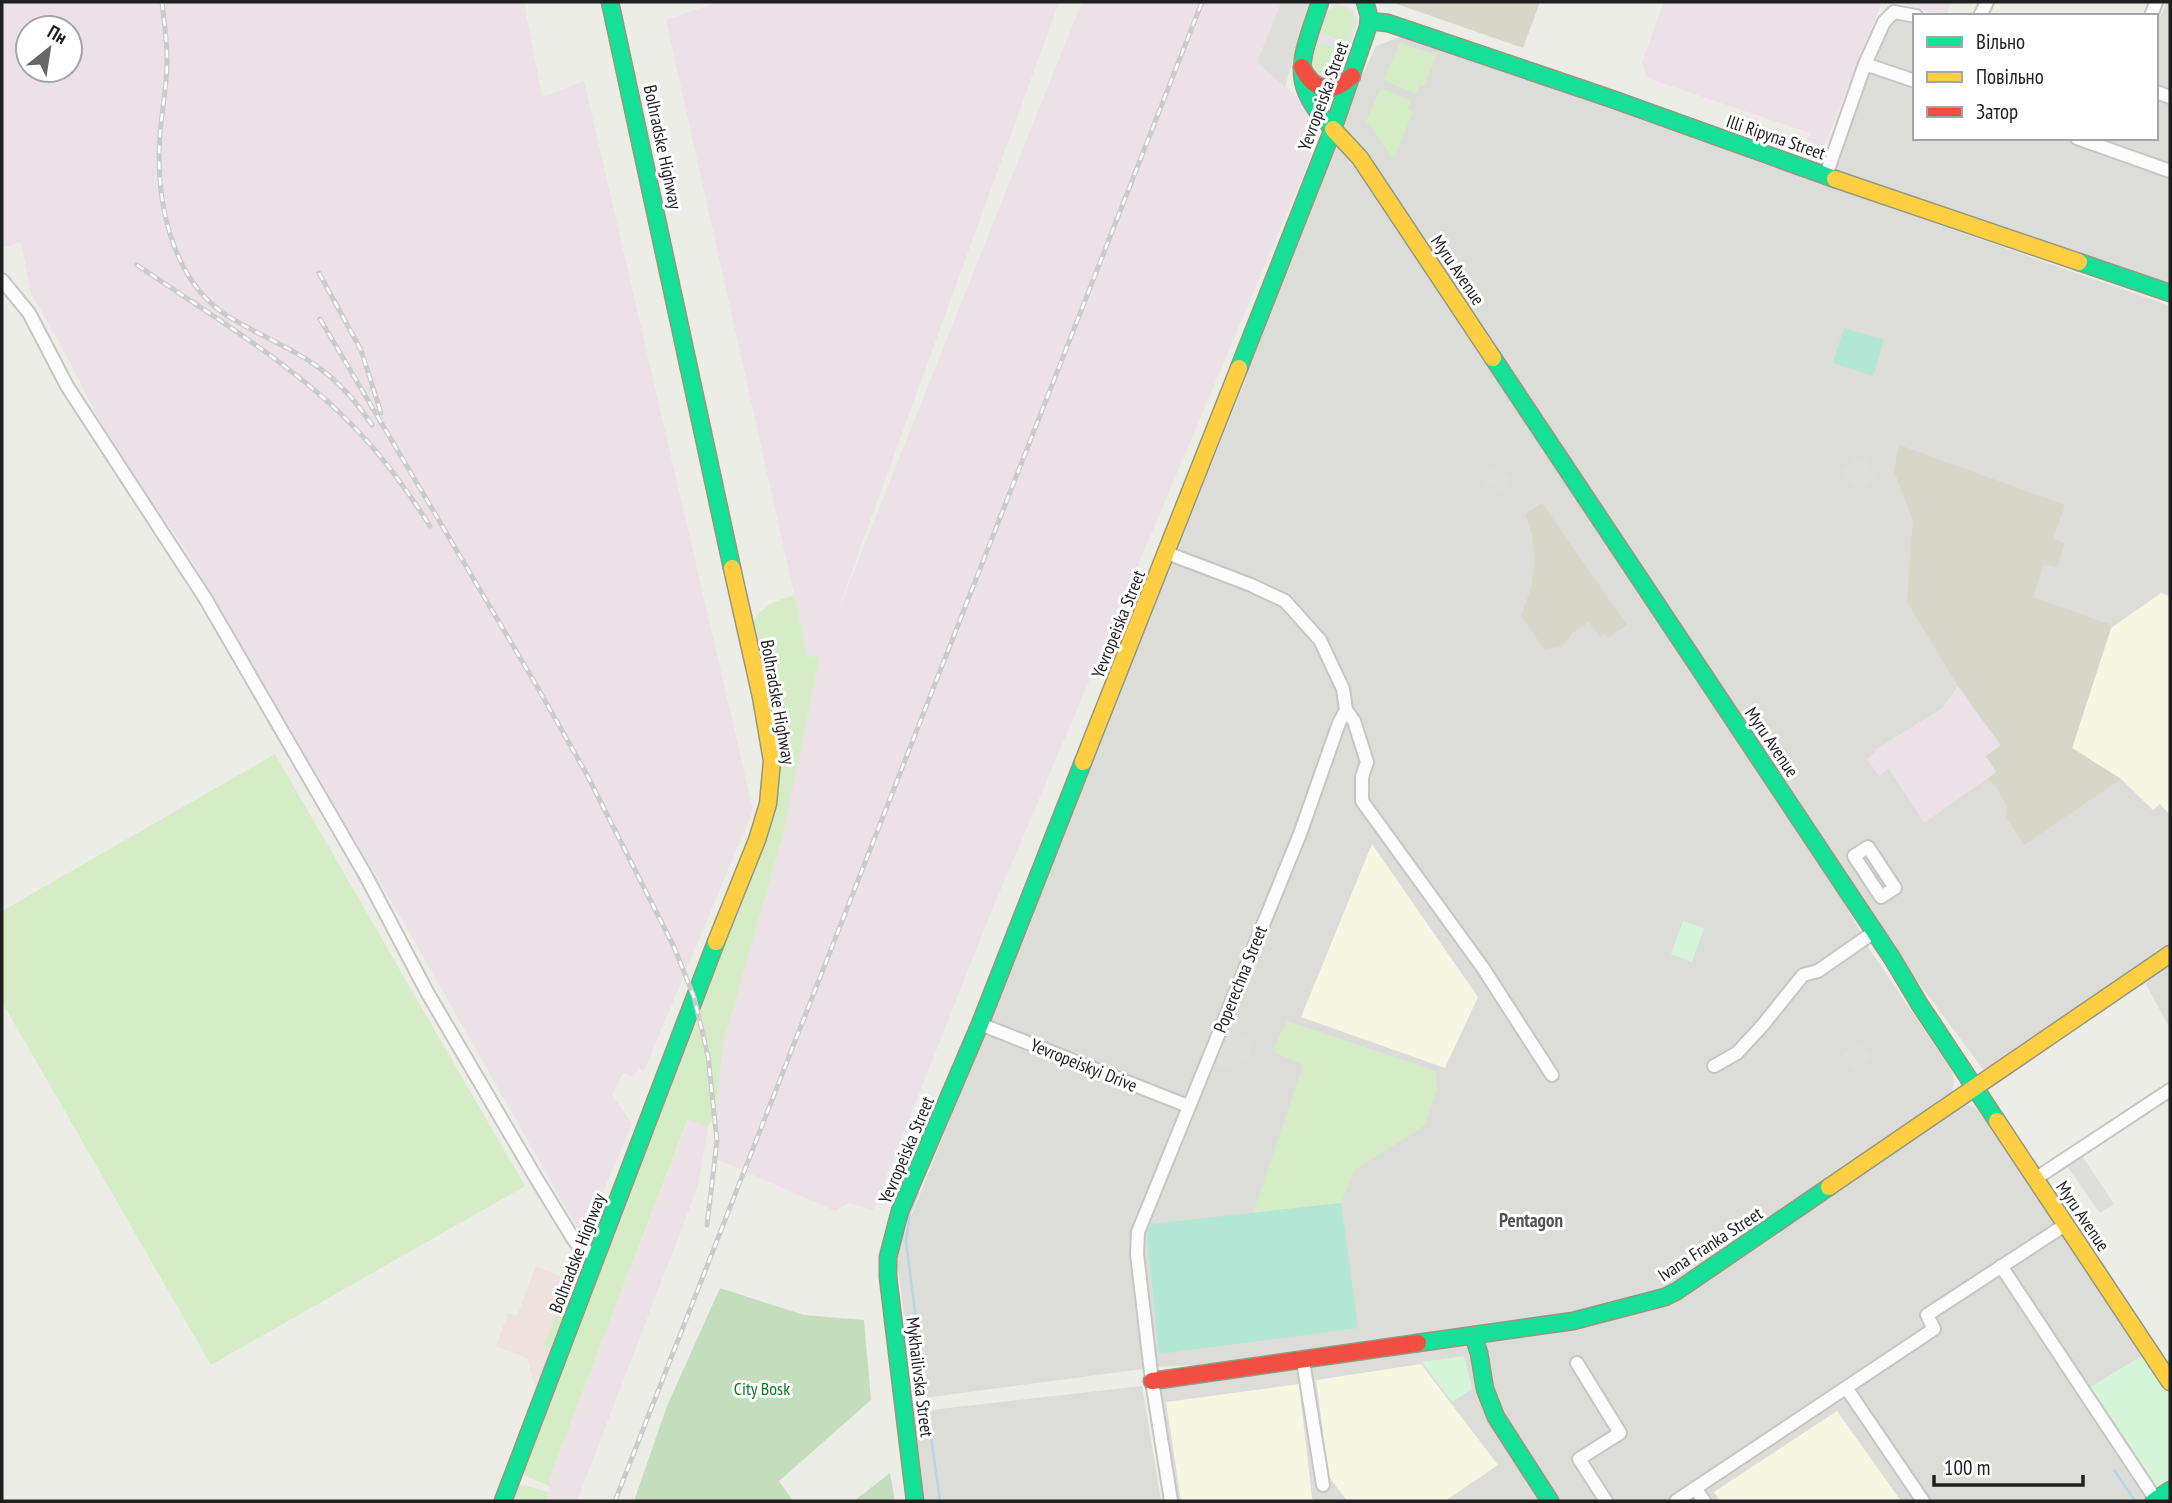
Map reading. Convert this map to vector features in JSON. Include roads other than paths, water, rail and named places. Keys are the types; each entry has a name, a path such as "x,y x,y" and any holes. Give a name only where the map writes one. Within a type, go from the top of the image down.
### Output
{"main road":[{"name":"Bolhradske Highway","path":"503,1501 757,840 768,804 772,761 761,697 610,2"},
{"path":"1320,4 1301,58 1309,81 1326,89 1343,85 1354,70"},
{"name":"Yevropeiska Street","path":"888,1257 900,1212 980,1024 1333,130 1354,70 1365,8"},
{"name":"Illi Ripyna Street","path":"1365,8 1388,23 2170,293"},
{"name":"Myru Avenue","path":"1301,64 1300,75 1308,98 1321,119 1342,136 1360,158 1892,958 1974,1088 2170,1382"},
{"name":"Ivana Franka Street","path":"1152,1381 1573,1321 1647,1303 1677,1291 2170,954"},
{"name":"Mykhailivska Street","path":"888,1257 888,1277 915,1501"},
{"path":"1473,1335 1485,1389 1496,1417 1550,1501"}],"street":[{"path":"1826,175 1865,64 1884,22 1894,12 1913,15"},
{"path":"1865,64 1913,81"},
{"path":"2083,140 2170,171"},
{"path":"2,280 29,313 67,386 205,598 536,1178 574,1240 597,1257"},
{"path":"1167,552 1285,601 1320,640 1343,689 1346,710 1354,720 1367,762 1362,777 1362,800 1483,968 1552,1075"},
{"name":"Poperechna Street","path":"1171,1501 1152,1381 1137,1254 1138,1232 1300,834 1346,710"},
{"path":"1714,1066 1737,1053 1803,975 1818,971 1874,932"},
{"name":"Yevropeiskyi Drive","path":"980,1024 1188,1106"},
{"path":"2035,1179 2170,1090"},
{"path":"1675,1501 1934,1329 1927,1315 2065,1225"},
{"path":"2001,1266 2160,1497"},
{"path":"1303,1361 1323,1485"},
{"path":"1577,1363 1620,1433 1579,1459 1606,1501"},
{"path":"1847,1389 1923,1501"},
{"path":"1695,1488 1704,1501"}],"waterway":[{"path":"918,1193 910,1212 906,1241 919,1344"},
{"path":"920,1351 926,1397"},
{"path":"928,1415 940,1501"},
{"path":"2114,1470 2135,1501"}],"railway":[{"path":"162,2 167,60 160,134 160,184 170,234 179,258 191,280 207,299 226,315 291,350 334,379 372,425"},
{"path":"615,1501 1202,2"},
{"path":"137,265 242,335 317,392 377,453 400,481 430,526"},
{"path":"319,273 361,350 381,413"},
{"path":"320,319 586,773 674,947 694,997 708,1056 717,1141 707,1225"}],"district":[{"name":"Pentagon","path":"1531,1220"}],"park label":[{"name":"City Bosk","path":"762,1388"}]}
